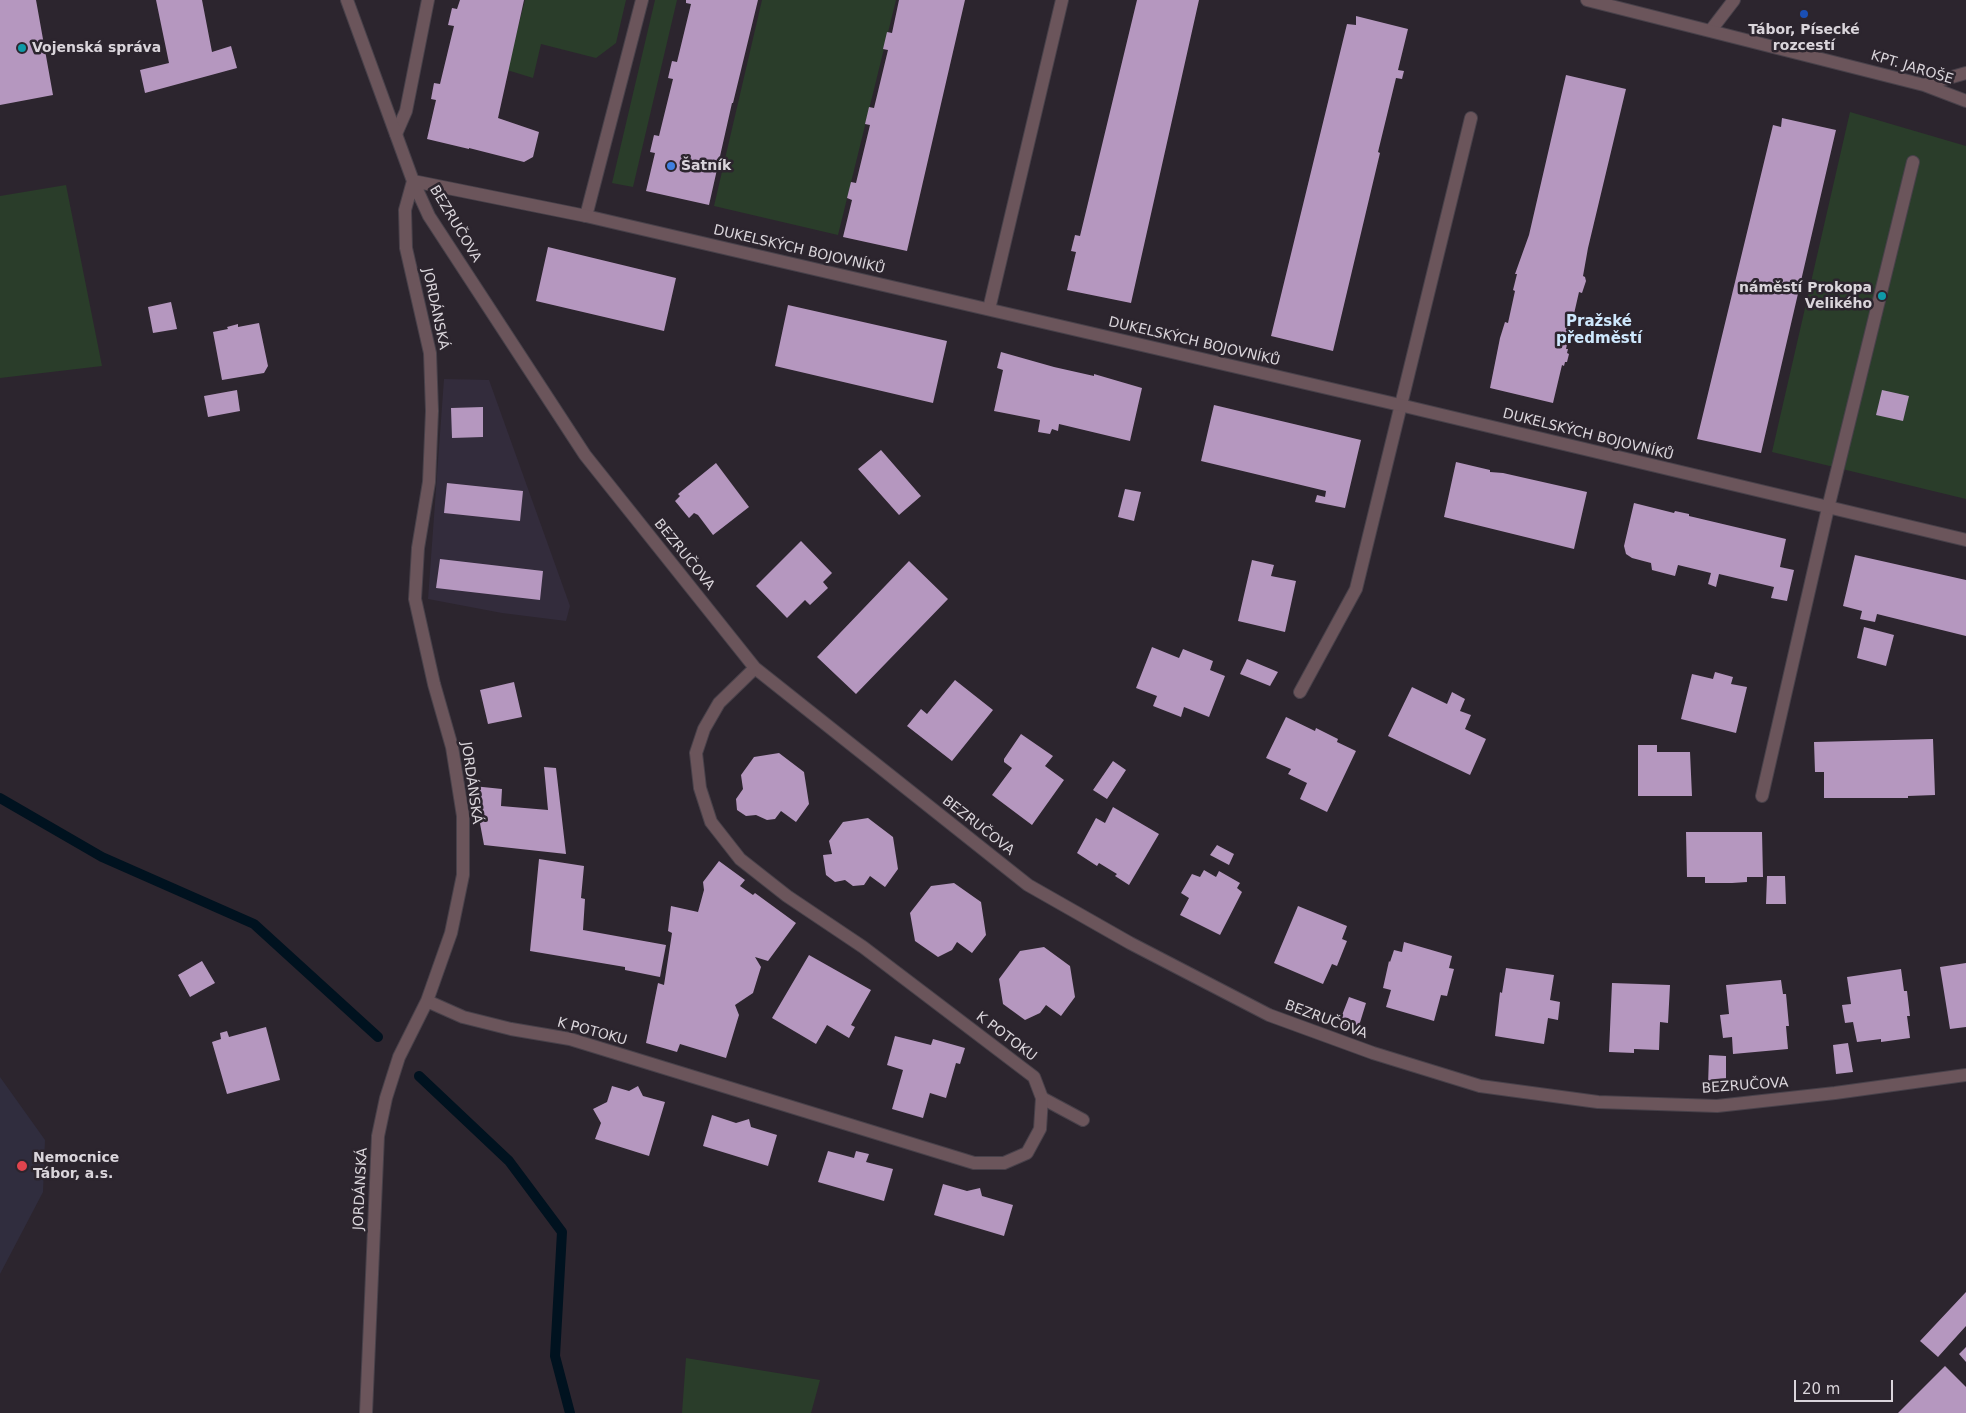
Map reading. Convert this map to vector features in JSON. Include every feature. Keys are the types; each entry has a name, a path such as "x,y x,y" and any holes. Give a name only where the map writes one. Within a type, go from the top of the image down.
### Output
{"street":[{"name":"BEZRUČOVA","path":"348,0 412,181 430,216 585,455 755,668 1028,885 1130,943 1269,1015 1373,1053 1480,1086 1598,1102 1718,1106 1966,1075"},
{"path":"396,134 406,111 428,0"},
{"path":"586,216 642,0"},
{"path":"989,310 1062,0"},
{"name":"KPT. JAROŠE","path":"1587,0 1924,85 1966,101"},
{"path":"1711,30 1734,0"},
{"path":"1924,85 1966,73"},
{"path":"1300,692 1356,589 1471,118"},
{"path":"1762,796 1828,508 1913,162"},
{"name":"DUKELSKÝCH BOJOVNÍKŮ","path":"412,181 586,216 1400,405 1966,540"},
{"name":"JORDÁNSKÁ","path":"366,1413 378,1136 386,1098 398,1057 427,1001 451,933 463,875 463,816 452,747 434,684 415,599 418,548 429,482 432,411 430,353 406,248 405,210 412,181"},
{"name":"K POTOKU","path":"427,1001 463,1017 511,1030 570,1039 974,1163 1004,1163 1027,1153 1040,1129 1042,1098 1034,1077 863,947 787,896 740,859 711,822 700,788 696,754 704,729 720,703 755,668"},
{"path":"1042,1098 1083,1120"}],"shaded area":[{"path":"444,379 489,380 570,606 566,621 502,613 428,599"},
{"name":"Nemocnice Tábor, a.s.","path":"0,1077 45,1140 43,1192 0,1274"}],"green space":[{"path":"525,0 626,0 616,43 596,58 541,44 533,78 507,70"},
{"path":"655,0 677,0 633,187 612,183"},
{"path":"762,0 896,0 838,235 714,206"},
{"name":"náměstí Prokopa Velikého","path":"1850,112 1966,146 1966,499 1772,452"},
{"path":"66,185 102,366 0,378 0,196"},
{"path":"686,1358 820,1380 811,1413 682,1413"}],"building":[{"name":"Vojenská správa","path":"0,0 36,0 53,95 0,105"},
{"path":"156,0 202,0 212,52 231,46 237,68 145,93 140,70 169,63"},
{"path":"460,0 524,0 498,118 539,132 533,157 524,162 427,139 436,100 431,99 434,83 440,84 454,26 448,25 452,8 457,9"},
{"path":"686,0 758,0 709,205 646,191 655,153 650,152 654,135 659,136 673,79 668,78 672,61 677,62 691,4 686,3"},
{"path":"899,0 965,0 907,251 843,237 852,200 847,198 851,182 856,183 870,125 865,124 869,107 874,108 888,50 883,49 887,32 892,33"},
{"path":"1137,0 1199,0 1131,303 1067,290 1076,252 1071,251 1075,235 1080,236"},
{"path":"1356,16 1408,29 1398,70 1404,71 1402,79 1396,78 1333,351 1271,336 1347,24 1356,25"},
{"path":"1566,75 1626,89 1588,248 1583,276 1586,281 1582,293 1579,292 1566,349 1568,349 1567,353 1569,354 1567,362 1565,362 1564,366 1562,365 1553,403 1490,388 1500,338 1505,322 1508,323 1515,291 1513,290 1517,274 1515,274 1529,235"},
{"path":"1782,118 1836,130 1761,453 1697,439 1773,125 1781,127"},
{"path":"548,247 676,278 664,331 536,301"},
{"path":"171,302 177,329 153,333 148,307"},
{"path":"788,305 947,341 933,403 775,366"},
{"path":"259,323 268,366 264,373 222,380 213,332 228,329 227,327 238,324 238,327"},
{"path":"1001,352 1054,367 1094,376 1094,374 1142,388 1130,441 1059,424 1058,431 1052,429 1050,434 1038,432 1040,420 994,411 1003,370 997,368"},
{"path":"237,390 240,411 208,417 204,396"},
{"path":"1882,390 1909,396 1903,421 1876,415"},
{"path":"1214,405 1361,440 1345,508 1315,502 1317,495 1325,497 1326,491 1201,461"},
{"path":"483,407 483,437 452,438 451,408"},
{"path":"881,450 921,496 899,515 858,469"},
{"path":"1456,462 1490,470 1490,472 1503,473 1587,492 1574,549 1444,517"},
{"path":"716,463 749,507 713,535 698,515 694,513 689,518 675,501 680,496 678,494"},
{"path":"447,483 523,491 520,521 444,513"},
{"path":"1125,489 1141,492 1134,521 1118,517"},
{"path":"1634,503 1674,513 1675,511 1689,514 1689,516 1786,539 1780,567 1794,570 1787,601 1771,598 1774,587 1719,574 1716,587 1708,584 1711,573 1678,565 1675,576 1652,570 1651,563 1632,558 1626,554 1624,546"},
{"path":"801,541 832,573 823,582 828,588 810,605 805,600 787,618 756,586"},
{"path":"1855,555 1966,580 1966,636 1877,614 1875,622 1860,619 1862,611 1843,606"},
{"path":"440,559 543,571 540,600 436,588"},
{"path":"1252,560 1274,565 1271,576 1296,581 1285,632 1238,621"},
{"path":"909,561 948,599 856,694 817,657"},
{"path":"1864,627 1894,635 1886,666 1857,658"},
{"path":"1152,647 1179,658 1183,649 1213,661 1210,670 1225,676 1209,717 1184,707 1181,717 1153,706 1157,696 1136,688"},
{"path":"1247,659 1278,672 1270,686 1240,674"},
{"path":"1715,672 1733,677 1731,684 1747,687 1736,733 1681,719 1692,674 1713,679"},
{"path":"955,680 993,710 952,761 907,726 921,709 927,714"},
{"path":"514,682 522,717 488,724 480,690"},
{"path":"1412,687 1447,704 1452,692 1465,699 1460,711 1471,715 1465,729 1486,739 1470,775 1388,736"},
{"path":"1286,717 1315,731 1316,728 1338,739 1337,742 1356,751 1327,812 1300,799 1307,783 1288,774 1291,769 1266,758"},
{"path":"1021,734 1053,756 1045,766 1064,780 1032,825 992,795 1012,768 1004,762 1004,759"},
{"path":"1933,739 1935,795 1908,796 1908,798 1824,798 1824,772 1815,772 1814,742"},
{"path":"1638,745 1657,745 1657,752 1690,752 1692,796 1638,796"},
{"path":"779,753 804,772 809,804 796,822 781,811 775,819 767,820 756,815 746,816 737,810 736,799 743,789 741,775 754,757"},
{"path":"1113,761 1126,770 1107,799 1093,790"},
{"path":"544,767 556,768 566,854 484,845 473,786 502,789 501,806 548,810"},
{"path":"1113,807 1159,834 1129,885 1115,876 1117,874 1099,863 1097,866 1077,853 1096,818 1105,823"},
{"path":"868,818 893,837 898,869 885,887 870,876 864,885 853,886 845,880 835,882 826,875 823,855 832,854 829,841 843,822"},
{"path":"1686,832 1762,832 1763,877 1747,877 1747,882 1705,883 1705,877 1687,877"},
{"path":"1217,845 1234,854 1229,865 1210,855"},
{"path":"539,859 584,866 581,898 585,899 583,930 666,945 660,977 625,970 625,967 530,951"},
{"path":"719,861 745,880 740,886 753,895 755,893 796,923 768,961 755,957 761,967 753,993 735,1005 739,1015 726,1058 680,1044 677,1052 646,1043 658,983 664,985 672,933 668,931 671,906 698,912 704,890 703,882"},
{"path":"1204,870 1216,877 1219,871 1240,883 1237,888 1242,892 1220,935 1180,915 1189,898 1181,893 1192,874 1200,877"},
{"path":"1767,876 1785,876 1786,904 1766,904"},
{"path":"954,883 981,902 986,935 972,953 957,942 952,950 938,957 915,941 910,913 931,886"},
{"path":"1298,906 1347,926 1342,939 1347,941 1337,966 1332,964 1323,984 1274,963"},
{"path":"1404,942 1452,956 1449,968 1454,969 1447,996 1441,995 1434,1021 1386,1007 1391,990 1383,988 1389,961 1394,950 1402,952"},
{"path":"1044,947 1070,966 1075,997 1061,1016 1046,1005 1040,1013 1025,1020 1003,1004 999,979 1020,951"},
{"path":"809,955 871,990 851,1025 855,1027 849,1038 827,1025 816,1044 772,1018"},
{"path":"202,961 215,983 190,997 178,975"},
{"path":"1966,963 1966,1027 1950,1029 1940,967"},
{"path":"1506,968 1554,975 1550,1000 1560,1002 1558,1020 1548,1018 1544,1044 1495,1036 1500,992 1502,993"},
{"path":"1901,969 1904,991 1907,991 1910,1016 1907,1016 1910,1038 1881,1042 1881,1039 1857,1042 1853,1022 1845,1023 1842,1005 1851,1004 1847,977"},
{"path":"1781,980 1783,994 1786,994 1789,1026 1786,1026 1788,1049 1733,1054 1732,1037 1723,1038 1720,1015 1729,1014 1726,985"},
{"path":"1612,983 1670,985 1668,1023 1660,1022 1659,1050 1634,1049 1634,1053 1609,1052"},
{"path":"1349,997 1366,1003 1358,1029 1339,1023"},
{"path":"266,1027 280,1080 227,1094 212,1042 221,1039 220,1033 227,1031 229,1037"},
{"path":"895,1036 931,1045 933,1039 965,1048 960,1064 956,1063 946,1098 930,1093 923,1118 892,1109 903,1070 887,1065"},
{"path":"1848,1043 1853,1072 1836,1074 1833,1045"},
{"path":"1709,1055 1726,1056 1726,1085 1708,1086"},
{"path":"612,1086 629,1091 638,1086 643,1096 665,1102 649,1156 595,1139 601,1123 593,1109 607,1102"},
{"path":"712,1115 736,1123 749,1119 751,1127 777,1135 768,1166 703,1146"},
{"path":"828,1151 854,1158 856,1151 869,1154 866,1162 893,1169 884,1201 818,1182"},
{"path":"943,1184 967,1191 980,1188 982,1196 1013,1205 1004,1236 934,1215"},
{"path":"1966,1292 1966,1326 1938,1357 1920,1341"},
{"path":"1966,1347 1966,1362 1959,1354"},
{"path":"1945,1366 1966,1387 1966,1413 1898,1413"}],"waterway":[{"path":"0,798 102,857 254,924 378,1037"},
{"path":"419,1076 509,1161 562,1232 555,1356 570,1413"}],"place":[{"name":"Tábor, Písecké rozcestí","path":"1804,14"},
{"name":"Vojenská správa","path":"22,48"},
{"name":"Šatník","path":"671,166"},
{"name":"náměstí Prokopa Velikého","path":"1882,296"},
{"name":"Nemocnice Tábor, a.s.","path":"22,1166"}],"district":[{"name":"Pražské předměstí","path":"1599,330"}]}
